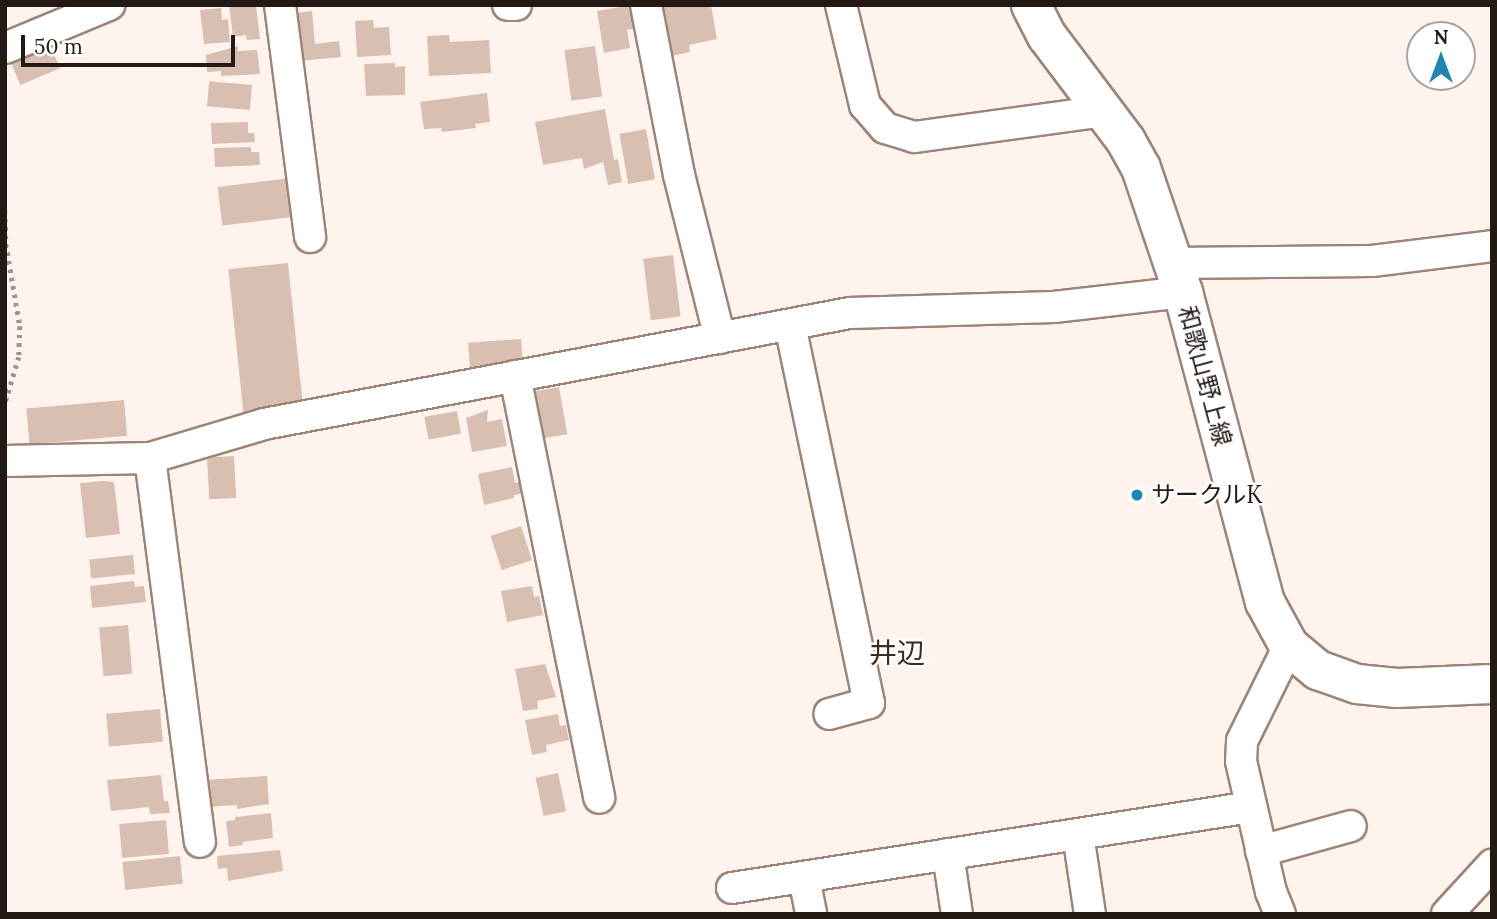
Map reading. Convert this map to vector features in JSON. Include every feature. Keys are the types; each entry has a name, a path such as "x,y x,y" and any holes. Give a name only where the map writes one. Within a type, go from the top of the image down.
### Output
{"main road":[{"name":"和歌山野上線","path":"1031,5 1047,36 1103,111 1141,168 1177,277 1265,602 1289,646 1318,670 1357,684 1397,688 1492,684"}],"street":[{"path":"5,48 108,5"},
{"path":"279,5 310,237"},
{"path":"508,5 516,5"},
{"path":"646,5 679,175 720,338"},
{"path":"841,5 865,105 885,128 914,137 1103,111"},
{"path":"5,461 150,458 264,424 850,313 1054,307 1177,277 1372,261 1492,246"},
{"path":"790,325 869,703 829,714"},
{"path":"515,376 599,798"},
{"path":"150,458 200,842"},
{"path":"1280,914 1271,892 1241,761 1242,741 1289,646"},
{"path":"732,888 1251,807"},
{"path":"1261,851 1351,826"},
{"path":"1077,834 1090,914"},
{"path":"948,854 957,914"},
{"path":"1447,914 1492,865"},
{"path":"804,877 811,914"}],"path":[{"path":"5,210 6,244 20,326 19,357 5,404"}],"building":[{"path":"229,5 256,5 260,39 247,40 246,35 233,37"},
{"path":"633,5 638,28 627,30 630,48 604,53 597,11"},
{"path":"711,5 717,39 689,45 690,52 662,58 653,7"},
{"path":"221,8 222,20 228,19 230,42 204,44 200,10"},
{"path":"312,11 315,44 339,41 341,57 299,61 294,13"},
{"path":"373,20 374,28 389,27 391,55 357,57 355,21"},
{"path":"449,35 450,42 489,40 491,73 429,76 427,36"},
{"path":"238,46 238,51 257,50 260,74 221,76 221,71 207,72 206,55"},
{"path":"595,46 602,97 571,101 564,50"},
{"path":"51,47 60,68 20,85 11,64"},
{"path":"395,63 395,67 405,66 405,95 366,96 364,64"},
{"path":"209,81 252,85 250,110 207,106"},
{"path":"487,93 490,122 475,124 476,128 442,132 441,128 424,129 420,102"},
{"path":"605,109 614,160 618,159 622,182 608,185 603,162 584,169 582,158 543,165 535,122"},
{"path":"248,122 248,133 254,133 255,142 212,144 211,123"},
{"path":"646,129 655,179 628,184 619,134"},
{"path":"251,147 251,152 259,152 260,165 215,167 214,148"},
{"path":"290,178 295,217 222,226 218,187"},
{"path":"673,255 681,317 651,320 643,259"},
{"path":"288,263 304,411 244,417 228,269"},
{"path":"521,339 523,366 470,370 468,343"},
{"path":"559,387 567,434 541,439 532,392"},
{"path":"124,400 127,436 30,444 26,409"},
{"path":"488,410 487,422 502,419 507,446 472,452 466,418"},
{"path":"457,411 461,434 428,439 425,417"},
{"path":"234,456 236,498 209,499 207,457"},
{"path":"512,467 515,483 521,481 523,493 514,495 514,498 484,505 478,474"},
{"path":"114,482 120,534 86,538 80,483"},
{"path":"521,526 532,560 502,570 491,536"},
{"path":"133,555 135,574 91,578 89,560"},
{"path":"134,581 135,587 144,586 146,602 92,608 90,586"},
{"path":"532,586 534,597 539,596 543,615 507,622 501,591"},
{"path":"128,625 132,674 103,676 99,628"},
{"path":"545,664 556,697 537,701 538,709 523,711 515,669"},
{"path":"160,709 163,742 109,747 106,714"},
{"path":"558,714 560,726 566,725 569,740 546,745 547,752 532,755 525,720"},
{"path":"558,773 566,811 544,816 536,778"},
{"path":"161,775 164,801 168,801 170,813 150,814 149,807 111,811 107,780"},
{"path":"267,776 269,804 237,809 237,805 205,807 203,780"},
{"path":"271,813 273,838 242,842 243,845 229,847 226,821 235,820 235,817"},
{"path":"166,820 169,854 122,858 119,824"},
{"path":"280,850 283,871 228,881 227,868 218,869 217,856"},
{"path":"180,856 183,884 125,890 122,862"}],"place":[{"name":"サークルK","path":"1137,495"}],"district":[{"name":"井辺","path":"897,653"}]}
